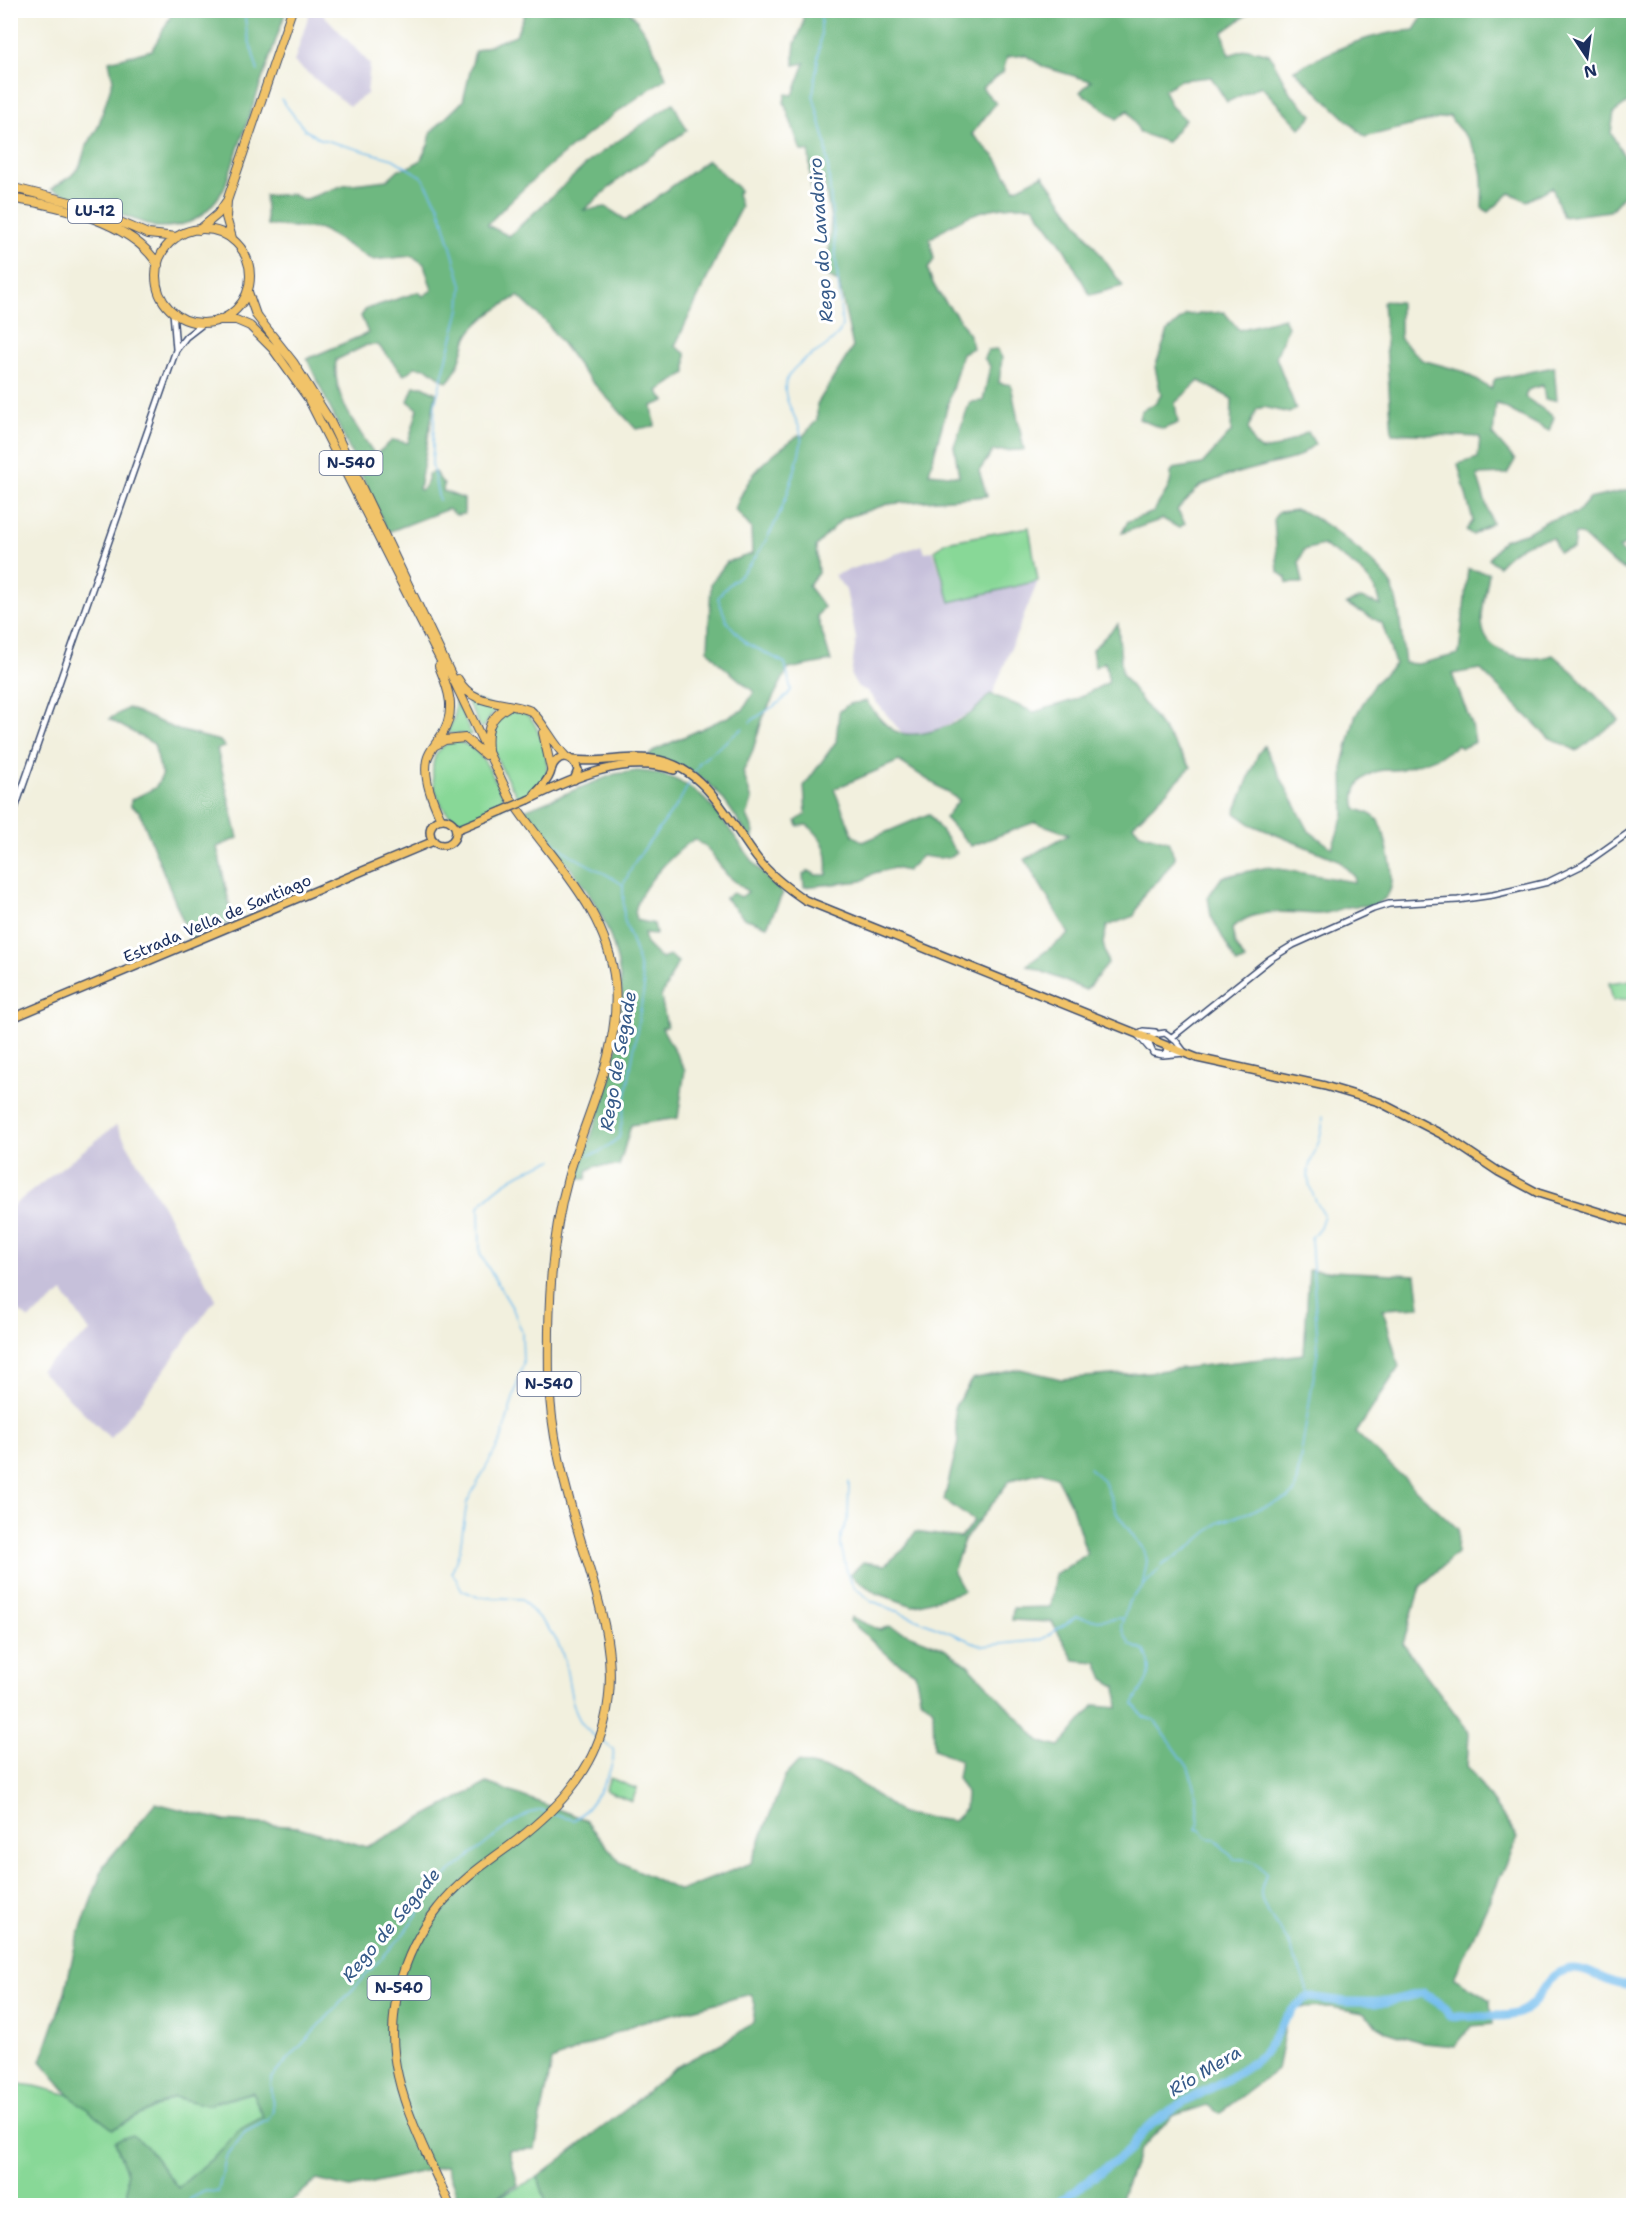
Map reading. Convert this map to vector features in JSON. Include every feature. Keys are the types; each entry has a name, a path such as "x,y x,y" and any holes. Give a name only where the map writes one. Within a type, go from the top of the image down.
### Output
{"highway":[{"name":"N-540","path":"292,10 227,201 226,217 233,240 243,250 249,263 248,292 256,315 293,362 330,421 492,764 527,824 575,882 590,907 605,939 614,979 616,1011 613,1039 567,1181 555,1245 549,1317 551,1407 568,1496 607,1627 610,1650 609,1696 603,1728 588,1765 557,1807 459,1885 422,1930 401,1977 393,2025 397,2074 405,2101 450,2205"},
{"name":"LU-12","path":"10,187 78,204 148,234 177,237"},
{"name":"LU-12","path":"10,198 73,213 113,228 141,243 158,265"},
{"name":"N-540","path":"177,237 200,230 218,214 227,201"},
{"path":"200,230 211,230 233,240"},
{"path":"173,312 159,290 158,265 168,245 177,237"},
{"path":"221,320 242,304 248,292"},
{"name":"N-540","path":"173,312 187,320 204,323 236,320 250,326 273,349 308,398 435,645"},
{"path":"435,645 467,692 493,704 531,711 555,746 570,759"},
{"path":"435,645 450,692 451,708 448,722 427,761 429,787 441,819"},
{"path":"488,755 489,724 497,713 511,706"},
{"path":"542,725 551,771"},
{"path":"432,748 445,740 465,738 477,746 492,764"}],"main road":[{"path":"528,800 543,786 557,760 570,759 600,763 637,757 660,760 678,767 697,780 717,801 758,859 786,888 805,900 1185,1053 1230,1067 1325,1086 1379,1102 1445,1136 1499,1172 1538,1193 1634,1223"},
{"path":"570,759 578,770 574,780"},
{"path":"551,771 555,781 564,784 620,765 641,763 672,769 697,780"},
{"name":"Estrada Vella de Santiago","path":"10,1019 434,841 443,844 450,842 456,830 564,784"},
{"path":"434,841 430,829 434,822 441,819 452,822 456,830"}],"street":[{"path":"173,312 176,350"},
{"path":"10,823 176,350 186,337 204,323"},
{"path":"1171,1038 1270,959 1293,945 1363,913 1389,904 1458,900 1548,882 1583,865 1634,830"},
{"path":"1143,1031 1165,1033 1176,1041 1185,1053 1156,1055 1137,1034 1143,1031"},
{"path":"1149,1048 1149,1040 1157,1032"},
{"path":"1163,1055 1171,1048 1171,1038"}],"shaded area":[{"path":"310,11 320,11 370,64 367,94 349,106 294,62"},
{"path":"922,545 925,552 933,551 950,602 1038,581 989,703 918,740 902,733 867,691 858,687 851,676 856,639 846,590 834,575"},
{"path":"116,1125 215,1300 143,1399 110,1438 40,1370 90,1332 63,1292 29,1319 11,1305 10,1208"}],"green space":[{"path":"174,10 286,11 224,189 210,207 196,219 178,226 155,227 51,189 71,176 80,166 85,149 98,127 113,80 109,61 152,50"},
{"path":"628,10 650,42 666,78 572,146 528,184 487,225 509,236 592,159 673,103 687,130 623,176 584,210 606,207 626,220 708,160 740,190 737,194 741,207 675,346 686,354 686,373 658,391 665,401 652,406 655,426 636,429 584,373 546,322 518,296 475,326 466,340 457,368 447,382 427,368 415,367 404,375 378,345 367,345 336,360 338,386 342,398 353,422 375,455 393,440 408,443 418,409 408,401 414,386 423,386 436,393 419,489 422,490 428,481 428,474 435,472 444,485 443,491 464,499 464,514 456,515 448,509 388,532 307,359 368,333 361,316 366,309 419,292 423,296 432,290 424,264 412,256 372,260 321,229 267,225 265,196 292,194 304,200 344,185 387,180 399,169 407,168 420,161 429,143 431,132 463,101 475,51 516,35 526,11"},
{"path":"1427,10 1633,11 1633,99 1614,113 1611,133 1626,159 1632,186 1610,211 1563,217 1552,187 1527,201 1510,193 1489,212 1482,208 1482,182 1475,150 1450,116 1365,137 1294,70 1338,49 1366,39 1414,30"},
{"path":"802,11 1252,11 1223,32 1229,55 1248,49 1269,54 1291,94 1313,115 1300,128 1261,86 1227,102 1211,77 1180,80 1164,90 1171,106 1185,119 1167,142 1140,133 1128,110 1117,119 1080,92 1091,81 1044,67 1025,55 1007,57 1003,72 982,88 996,103 972,134 996,158 1015,189 1043,175 1123,286 1090,295 1062,245 1033,206 1005,207 978,212 954,223 930,239 934,259 928,269 932,281 964,327 973,348 962,353 929,473 959,476 954,446 970,402 983,401 990,366 984,358 988,350 997,349 1002,358 999,383 1011,385 1024,450 993,451 979,471 987,496 888,504 842,519 816,546 818,573 808,586 824,607 817,616 831,661 788,669 763,717 752,753 743,772 752,800 747,816 754,832 752,841 727,804 704,780 683,769 645,759 655,750 743,710 754,692 719,663 708,650 711,583 727,562 752,554 751,528 735,509 741,496 760,466 799,435 802,437 817,420 817,404 853,347 839,283 827,276 831,220 823,176 811,188 809,151 801,151 784,102 786,94 793,95 805,63 794,65 795,44 803,26"},
{"path":"1383,301 1400,302 1400,338 1422,360 1462,371 1491,389 1495,379 1554,367 1557,400 1545,400 1543,385 1528,390 1525,397 1554,417 1549,431 1496,403 1493,435 1515,460 1507,474 1477,475 1492,523 1473,535 1466,530 1473,521 1458,464 1478,458 1480,437 1392,433"},
{"path":"1224,312 1239,330 1284,318 1288,326 1276,357 1296,409 1289,413 1264,407 1257,409 1248,428 1254,444 1261,450 1279,447 1308,432 1315,444 1296,458 1226,476 1200,486 1177,510 1185,523 1179,528 1163,519 1122,533 1128,521 1154,512 1169,487 1173,469 1202,464 1231,432 1232,399 1199,381 1175,403 1178,423 1163,429 1139,419 1141,411 1156,403 1161,395 1155,367 1168,331 1186,315"},
{"path":"1633,489 1633,541 1619,548 1633,562 1625,570 1610,561 1581,534 1575,534 1573,549 1558,552 1553,538 1522,546 1498,566 1489,559 1503,540 1528,532 1546,521 1577,513 1589,499"},
{"path":"1296,510 1306,513 1333,530 1385,575 1391,584 1399,613 1405,663 1418,664 1459,654 1468,569 1489,573 1482,623 1489,642 1512,655 1537,658 1553,655 1573,672 1619,720 1577,751 1548,737 1480,669 1452,674 1472,725 1475,742 1462,748 1457,745 1438,757 1402,769 1372,773 1362,780 1356,790 1356,809 1374,817 1383,828 1392,873 1390,891 1385,899 1374,905 1350,907 1322,914 1272,912 1250,917 1232,929 1235,944 1245,960 1237,964 1211,916 1208,897 1222,877 1268,867 1354,882 1355,877 1338,860 1252,825 1235,813 1258,754 1264,746 1309,831 1332,848 1344,815 1343,764 1355,717 1374,684 1395,664 1382,623 1346,604 1361,598 1381,606 1378,595 1367,577 1351,563 1323,545 1304,550 1299,562 1303,583 1287,583 1286,578 1278,572 1274,518 1279,512"},
{"path":"1029,527 1038,581 950,602 935,551 945,542"},
{"path":"1118,624 1122,674 1191,767 1133,825 1140,833 1168,841 1175,858 1159,880 1145,892 1134,916 1107,926 1103,943 1108,964 1086,990 1027,965 1069,934 1025,859 1069,834 1035,822 971,846 945,818 959,800 899,761 834,789 853,835 863,842 929,814 957,853 945,858 922,856 907,871 894,868 874,873 862,881 804,887 803,875 809,871 816,875 827,875 827,860 825,847 818,835 807,825 798,826 796,821 806,814 804,786 836,742 839,712 849,704 866,701 886,725 904,734 913,734 934,731 962,719 975,710 990,694 1034,712 1074,700 1109,682 1105,662 1095,667 1092,650"},
{"path":"470,697 496,708 484,727 481,728 467,701"},
{"path":"455,699 471,735 447,733 454,718"},
{"path":"128,708 178,730 220,741 225,747 217,749 238,838 217,847 233,921 190,939 139,811 131,806 131,800 155,788 162,776 154,744 109,719"},
{"path":"512,712 523,713 533,721 545,753 547,769 542,784 519,800 500,765 492,740 494,729 500,719"},
{"path":"454,741 473,749 481,756 507,805 468,821 458,820 449,815 437,795 433,770 434,759 438,751"},
{"path":"637,771 665,776 687,785 705,799 764,875 783,893 767,926 744,918 725,898 733,893 741,897 748,892 727,875 707,848 694,839 665,864 646,887 639,899 636,920 654,924 656,934 644,933 646,944 661,959 670,956 678,962 661,997 667,1027 662,1028 685,1070 678,1118 631,1125 619,1166 596,1166 588,1170 586,1179 576,1179 601,1107 619,1038 622,1004 619,969 609,933 591,897 524,810 615,774"},
{"path":"1631,980 1633,998 1613,1001 1609,983"},
{"path":"1309,1270 1416,1275 1420,1307 1383,1309 1399,1367 1356,1433 1458,1529 1457,1553 1420,1587 1403,1644 1469,1732 1467,1766 1518,1838 1454,1978 1491,2000 1492,2024 1472,2026 1455,2046 1424,2043 1383,2030 1363,2013 1331,2007 1299,2008 1286,2022 1277,2070 1219,2113 1207,2105 1172,2116 1140,2150 1118,2206 547,2205 538,2177 629,2107 674,2068 733,2037 753,2022 755,2004 751,1994 641,2022 552,2061 535,2149 509,2150 518,2185 482,2205 461,2205 446,2166 350,2188 317,2180 286,2205 127,2205 127,2173 115,2141 132,2135 146,2146 178,2188 221,2151 237,2131 263,2117 252,2092 207,2105 174,2097 113,2129 70,2096 41,2061 65,1992 76,1942 104,1865 156,1803 225,1821 298,1827 367,1847 487,1783 584,1819 620,1862 680,1891 751,1863 785,1776 798,1762 847,1774 902,1814 953,1821 965,1809 966,1793 957,1778 960,1760 934,1749 933,1709 920,1697 915,1673 890,1657 850,1621 851,1617 880,1630 889,1626 944,1648 968,1665 1041,1742 1059,1747 1095,1705 1118,1707 1116,1686 1104,1679 1097,1662 1074,1660 1052,1622 1012,1620 1013,1608 1050,1607 1055,1575 1087,1554 1072,1507 1056,1477 1042,1472 1010,1480 964,1540 953,1571 964,1591 913,1606 876,1593 850,1575 863,1562 885,1565 904,1549 915,1532 961,1538 974,1521 944,1500 958,1442 954,1408 972,1379 1020,1369 1061,1379 1149,1372 1304,1354"},
{"path":"610,1778 637,1789 632,1801 605,1790"},
{"path":"10,2083 35,2086 70,2095 113,2129 174,2097 207,2105 253,2092 263,2117 236,2132 221,2151 178,2188 146,2146 115,2142 127,2173 127,2205 11,2205"},
{"path":"538,2177 547,2205 482,2206"}],"waterway":[{"path":"244,10 247,33 258,71"},
{"name":"Rego do Lavadoiro","path":"750,722 778,704 791,690 785,663 746,643 727,622 718,598 727,586 746,569 765,542 781,510 793,477 801,436 786,396 787,379 798,365 831,342 842,327 826,144 813,95 821,35 821,10"},
{"path":"281,99 305,130 321,139 393,159 422,177 439,206 462,285 460,309 435,404 432,464 439,500"},
{"name":"Rego do Lavadoiro","path":"694,774 700,762 743,728"},
{"name":"Rego de Segade","path":"588,1155 598,1153 619,1138 644,988 636,953 624,919 623,885 636,860 679,802 691,780"},
{"path":"531,817 565,851 623,885"},
{"path":"1309,1997 1289,1944 1264,1905 1261,1890 1266,1874 1252,1861 1234,1859 1215,1839 1207,1838 1201,1830 1196,1829 1199,1824 1195,1787 1188,1767 1155,1721 1144,1717 1133,1704 1147,1679 1150,1668 1145,1651 1130,1645 1121,1626 1129,1601 1164,1564 1190,1547 1218,1523 1289,1498 1295,1492 1318,1349 1311,1238 1320,1227 1324,1215 1309,1184 1308,1173 1318,1145 1323,1117"},
{"name":"Rego de Segade","path":"553,1160 513,1178 479,1206 480,1254 513,1309 522,1332 523,1364 501,1440 467,1502 460,1549 452,1572 462,1590 478,1597 522,1599 544,1623 561,1651 573,1705 578,1717 597,1738"},
{"path":"1089,1468 1104,1481 1117,1514 1144,1550 1147,1561 1142,1588"},
{"path":"849,1482 848,1519 841,1535 841,1546 848,1576 855,1588 872,1601 983,1646 1041,1640 1076,1617 1095,1620 1123,1618"},
{"name":"Rego de Segade","path":"551,1814 574,1820 587,1808 601,1788 607,1778 613,1757 613,1749 601,1741"},
{"name":"Rego de Segade","path":"188,2206 190,2199 205,2191 218,2192 226,2157 245,2132 268,2120 273,2111 271,2078 402,1936 443,1878 508,1826 530,1813 542,1810 546,1812"},
{"name":"Río Mera","path":"1054,2206 1130,2150 1141,2134 1155,2121 1256,2060 1270,2044 1284,2020 1309,1997 1346,2002 1386,2002 1423,1993 1445,2007 1450,2016 1498,2016 1512,2015 1525,2010 1554,1976 1566,1970 1583,1970 1617,1984 1634,1984"}]}
